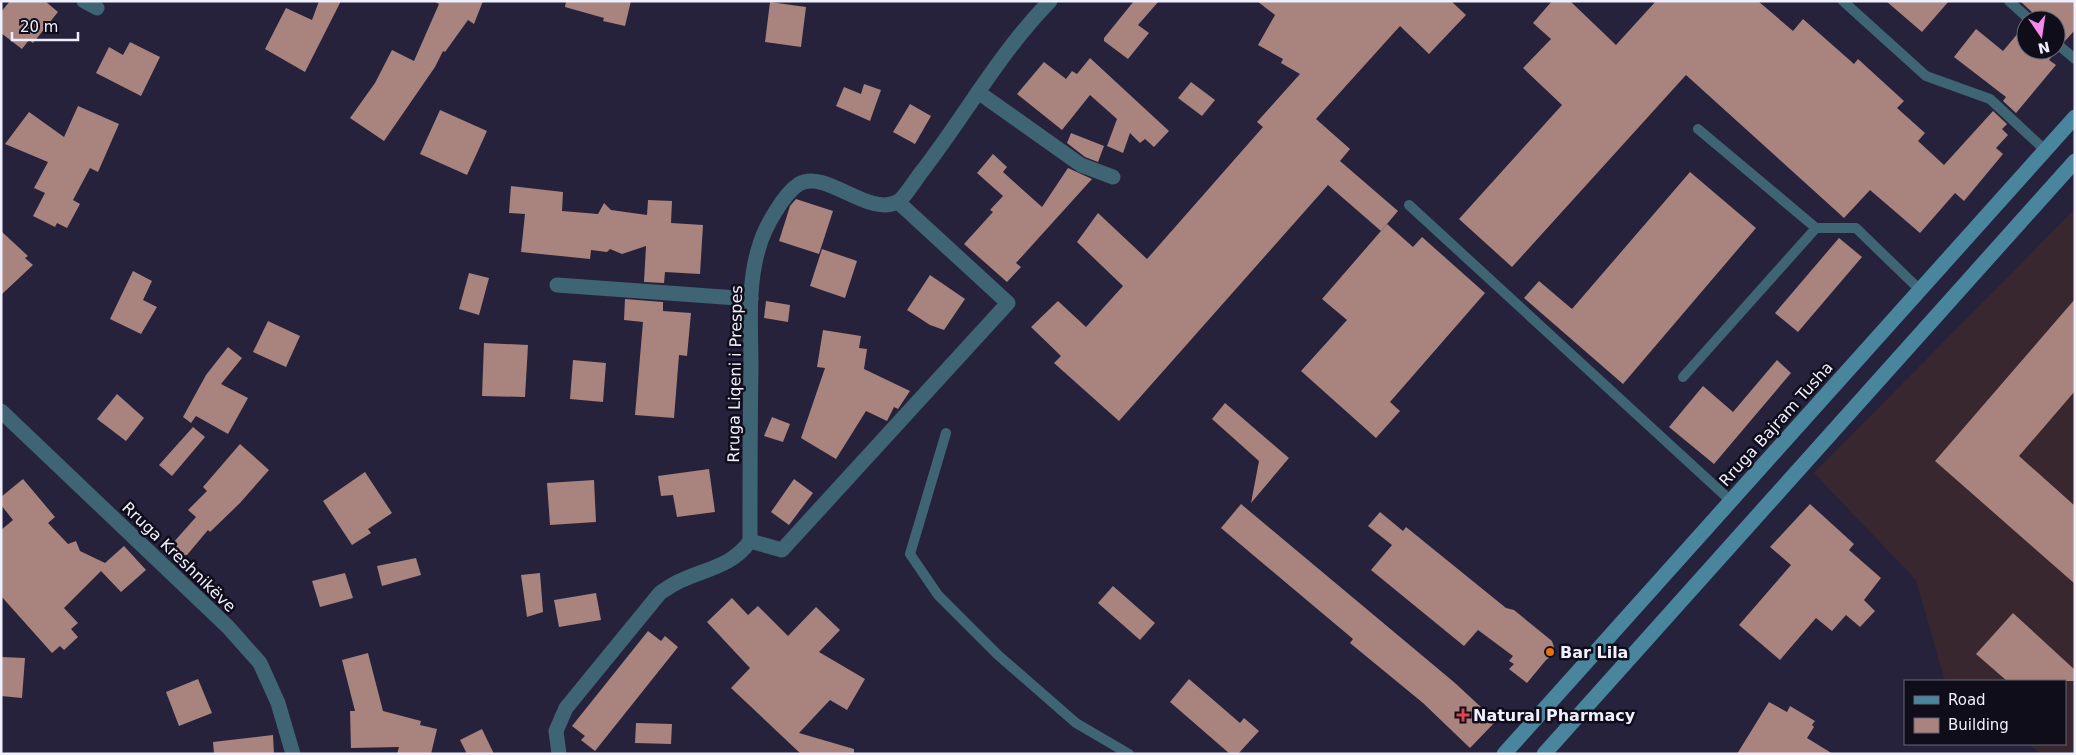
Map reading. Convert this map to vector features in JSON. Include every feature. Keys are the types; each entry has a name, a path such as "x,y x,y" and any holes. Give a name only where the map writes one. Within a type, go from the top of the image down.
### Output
{"main road":[{"name":"Rruga Bajram Tusha","path":"1504,754 2075,117"},
{"path":"1544,754 2075,161"}],"street":[{"path":"559,754 556,732 566,708 660,593 679,581 726,563 742,553 750,542 782,550 1008,303 898,202 932,158 1022,30 1050,1"},
{"path":"978,92 1082,165 1113,177"},
{"name":"Rruga Liqeni i Prespes","path":"750,542 751,298 759,247 788,193 800,184 814,182 827,185 872,203 885,205 898,202"},
{"path":"557,285 751,298"},
{"name":"Rruga Kreshnikëve","path":"1,411 228,627 260,662 278,703 293,754"}],"lane":[{"path":"1843,1 1926,76 1990,99 2045,150"},
{"path":"2009,1 2019,10"},
{"path":"1698,129 1816,228 1856,228 1920,290"},
{"path":"1409,204 1731,500"},
{"path":"1683,377 1816,228"},
{"path":"946,433 910,554 938,595 998,655 1076,723 1129,754"}],"shaded area":[{"path":"2075,209 2075,754 2041,754 2029,745 2066,745 2066,680 1945,680 1916,580 1814,473"}],"building":[{"path":"10,1 45,1 58,12 33,43 29,40 22,49 1,33 1,12"},
{"path":"319,1 341,1 305,72 265,49 286,8 312,20"},
{"path":"434,1 483,1 474,24 468,20 445,52 443,51 435,67 384,141 350,118 375,83 392,50 414,61 439,4"},
{"path":"566,1 631,1 625,26 603,21 604,18 565,7"},
{"path":"1134,1 1159,1 1138,25 1149,33 1128,59 1104,41 1104,38"},
{"path":"1257,1 1451,1 1466,15 1429,54 1400,26 1316,119 1350,149 1340,161 1398,211 1381,231 1328,185 1119,421 1054,363 1061,356 1031,327 1058,301 1086,327 1123,286 1077,242 1098,213 1147,259 1263,127 1257,122 1300,74 1281,63 1283,59 1258,45 1275,15"},
{"path":"1552,1 1570,1 1616,45 1656,1 1758,1 1793,31 1803,19 1854,64 1858,59 1904,101 1897,108 1925,133 1918,141 1944,165 1993,111 2007,124 2002,129 2008,135 1996,148 2003,154 1964,201 1955,193 1920,233 1870,190 1844,218 1686,75 1512,267 1459,219 1562,105 1523,68 1551,39 1533,23"},
{"path":"1886,1 1949,1 1922,32"},
{"path":"2020,1 2075,1 2075,30 2066,40 2066,10 2030,10"},
{"path":"770,2 806,7 801,47 765,42"},
{"path":"1976,29 2003,51 2016,36 2016,60 2049,60 2056,65 2016,113 2003,101 2006,97 1954,57"},
{"path":"130,42 160,57 141,96 96,73 109,47 123,55"},
{"path":"1090,58 1169,131 1154,147 1145,139 1140,143 1130,133 1123,153 1107,146 1117,119 1090,95 1062,130 1017,94 1044,62 1066,79 1072,71 1077,74"},
{"path":"1191,82 1215,100 1202,116 1178,98"},
{"path":"864,84 881,90 870,121 836,106 844,87 861,94"},
{"path":"910,104 931,116 915,144 893,132"},
{"path":"78,106 119,124 98,172 90,168 73,200 80,204 67,228 57,223 55,227 33,216 45,193 34,188 48,162 5,144 29,112 64,137"},
{"path":"440,110 487,131 467,175 420,154"},
{"path":"1071,133 1104,146 1098,162 1085,157 1067,143"},
{"path":"993,154 1007,167 1003,172 1042,207 1068,168 1092,179 1016,263 1021,267 1007,282 964,244 993,212 990,210 1003,196 977,173"},
{"path":"1690,172 1756,228 1623,384 1524,298 1539,281 1572,309"},
{"path":"511,186 563,192 562,211 598,214 604,203 611,210 647,215 648,200 672,201 671,223 703,225 700,274 665,272 664,283 644,282 646,246 622,254 610,249 607,252 591,250 590,259 521,252 525,214 509,213"},
{"path":"796,199 833,211 819,254 779,241 790,206"},
{"path":"1387,224 1413,247 1422,237 1485,293 1390,402 1400,411 1376,438 1301,371 1347,320 1322,299"},
{"path":"1,231 28,256 25,258 33,265 1,295"},
{"path":"1839,238 1862,257 1798,332 1775,313"},
{"path":"822,249 857,261 845,298 810,286"},
{"path":"133,271 152,281 143,300 157,307 141,334 110,319"},
{"path":"469,273 489,278 479,315 459,309"},
{"path":"930,275 965,299 944,330 930,325 907,310"},
{"path":"625,299 663,302 663,311 691,313 687,356 679,355 674,418 635,415 643,322 624,320"},
{"path":"2075,299 2075,391 2019,456 2075,506 2075,584 1935,461"},
{"path":"766,301 790,305 788,322 764,318"},
{"path":"268,321 300,336 286,367 253,352"},
{"path":"823,330 861,336 859,348 867,349 864,369 910,391 898,409 894,407 887,421 866,411 836,459 801,438 825,368 817,367"},
{"path":"484,343 528,345 525,397 482,396"},
{"path":"228,347 242,358 221,384 248,398 228,434 196,416 191,423 183,417 206,375"},
{"path":"573,360 606,363 603,402 570,399"},
{"path":"1777,360 1791,373 1714,464 1669,427 1703,386 1733,412"},
{"path":"117,394 144,418 126,441 97,419"},
{"path":"1225,403 1289,458 1251,503 1259,461 1212,419"},
{"path":"772,417 790,424 783,442 764,436"},
{"path":"193,427 205,437 172,476 159,465"},
{"path":"240,444 269,470 240,503 210,532 208,530 187,555 166,556 164,553 196,517 188,510 207,491 203,487"},
{"path":"709,469 715,512 677,517 673,495 661,496 658,476"},
{"path":"365,472 392,513 368,529 371,533 352,545 323,501"},
{"path":"23,479 55,517 48,523 68,544 76,541 80,551 105,563 124,546 146,570 121,592 101,571 64,608 78,623 71,629 78,637 64,650 60,646 52,653 1,596 1,530 13,520 1,505 1,497"},
{"path":"794,479 813,493 789,525 771,512"},
{"path":"594,480 596,522 550,525 547,483"},
{"path":"1241,504 1455,683 1496,721 1470,748 1423,703 1350,643 1353,639 1221,528"},
{"path":"1810,504 1854,544 1849,550 1881,578 1864,600 1875,611 1860,627 1846,615 1832,631 1816,618 1780,660 1739,625 1791,565 1770,547"},
{"path":"1380,512 1403,531 1406,527 1506,608 1514,610 1552,641 1556,653 1546,660 1527,683 1509,669 1514,664 1509,661 1513,656 1478,630 1464,646 1371,570 1392,545 1368,526"},
{"path":"416,558 421,575 382,586 377,566"},
{"path":"345,573 353,598 320,607 312,581"},
{"path":"540,573 543,612 527,617 521,575"},
{"path":"1113,586 1155,623 1140,640 1098,603"},
{"path":"596,593 601,620 559,627 554,600"},
{"path":"732,598 748,615 758,606 788,636 816,607 840,630 819,652 865,679 847,710 830,700 799,733 854,749 854,754 801,754 731,688 750,668 707,622"},
{"path":"2013,613 2075,670 2075,681 2006,680 1976,654"},
{"path":"648,631 661,641 665,636 678,647 595,751 581,740 585,736 572,726"},
{"path":"368,653 383,711 421,721 420,725 437,729 431,754 397,754 399,747 351,748 350,711 355,711 342,660"},
{"path":"1,657 25,658 22,698 1,696"},
{"path":"198,679 212,713 179,726 166,692"},
{"path":"1189,679 1240,723 1244,718 1259,731 1238,754 1230,754 1170,702"},
{"path":"1769,702 1787,712 1790,706 1815,721 1812,725 1814,727 1807,738 1833,754 1737,754"},
{"path":"636,723 672,724 671,744 635,743"},
{"path":"482,729 494,754 467,754 460,740"},
{"path":"273,735 274,754 214,754 213,742"}],"place":[{"name":"Bar Lila","path":"1550,652"},
{"name":"Natural Pharmacy","path":"1463,715"}]}
